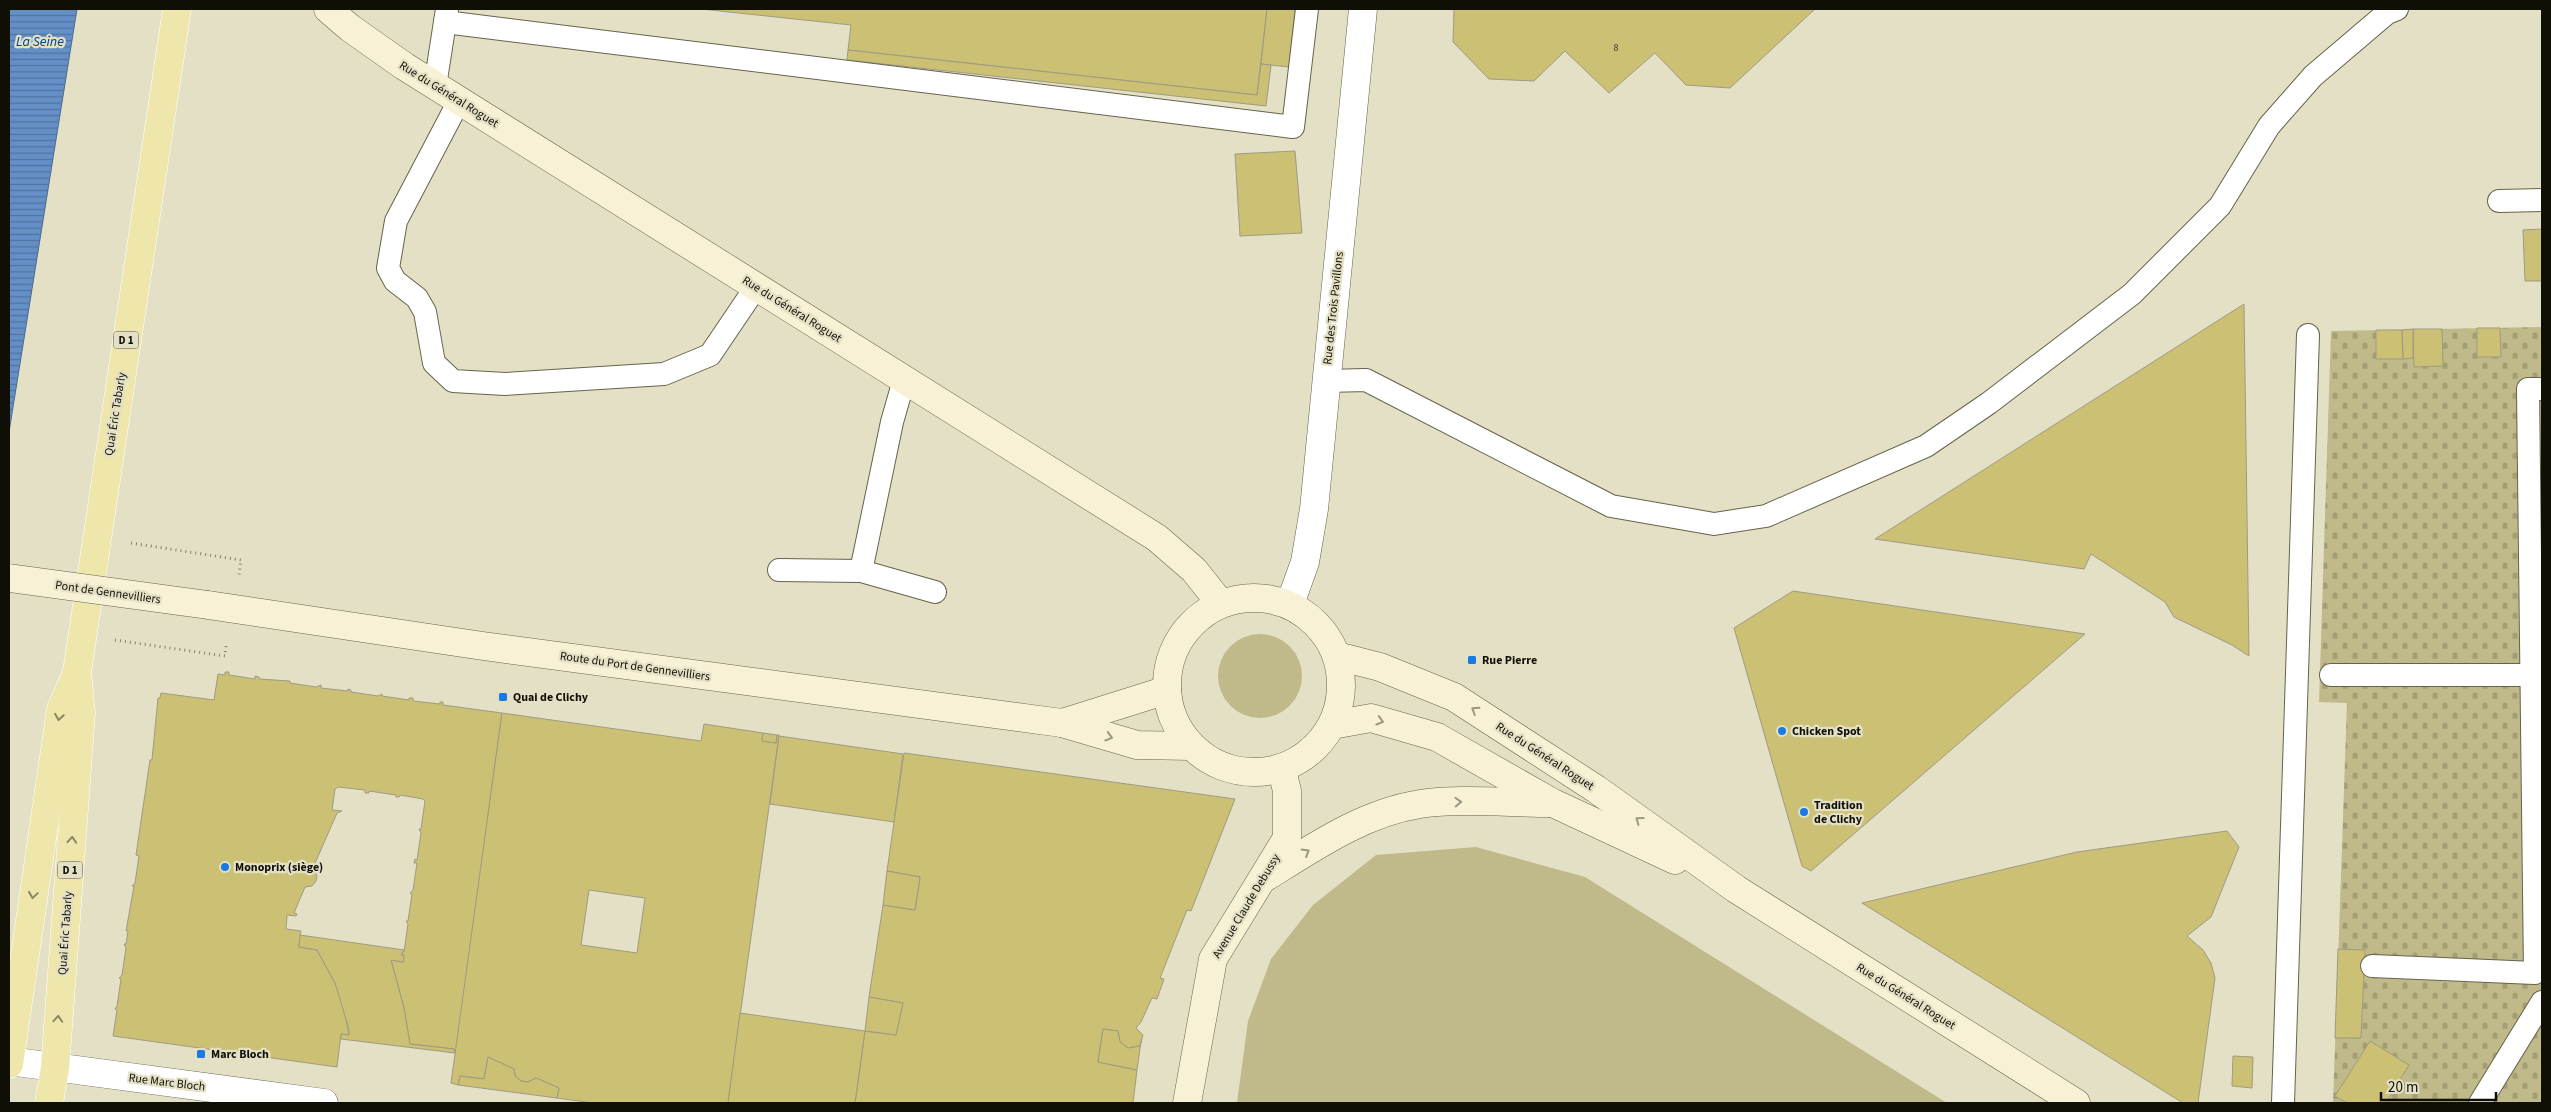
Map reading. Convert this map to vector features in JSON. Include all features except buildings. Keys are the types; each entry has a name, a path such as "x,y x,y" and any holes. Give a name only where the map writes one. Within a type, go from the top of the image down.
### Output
{"main road":[{"name":"Quai Éric Tabarly","path":"49,1103 55,1068 81,713 78,672 96,538 176,9"},
{"name":"Rue du Général Roguet","path":"312,9 350,28"},
{"name":"Rue du Général Roguet","path":"328,9 350,28 435,86 1157,538 1194,570 1221,604"},
{"name":"Pont de Gennevilliers","path":"9,578 208,606"},
{"path":"1255,597 1290,604 1311,618 1329,638 1337,656 1342,689 1332,725 1299,760 1282,770 1237,771 1216,764 1191,746 1174,720 1167,690 1169,666 1180,638 1195,620 1221,604 1255,597"},
{"name":"Route du Port de Gennevilliers","path":"208,606 492,647 1062,723 1137,745 1191,746"},
{"name":"Rue du Général Roguet","path":"1337,656 1380,667 1454,697 1596,789 1736,889 2076,1103"},
{"name":"Quai Éric Tabarly","path":"9,1062 61,708 78,672"},
{"name":"Route du Port de Gennevilliers","path":"1062,723 1167,690"},
{"name":"Rue du Général Roguet","path":"1332,725 1371,718 1437,737 1553,804 1736,889"},
{"name":"Avenue Claude Debussy","path":"1187,1103 1213,960 1287,838 1288,791 1282,770"},
{"path":"1264,877 1336,833 1372,818 1420,804 1473,802 1553,804"}],"street":[{"name":"Rue des Trois Pavillons","path":"1290,604 1305,562 1314,509 1363,9"},
{"name":"Rue Marc Bloch","path":"9,1062 324,1103"}],"lane":[{"path":"435,86 446,16 1293,127 1307,9"},
{"path":"1326,381 1366,380 1612,506 1714,524 1766,516 1926,446 1989,403 2132,294 2220,206 2269,126 2313,76 2387,13 2397,9"},
{"path":"459,101 396,221 388,268 395,281 417,298 425,312 434,363 452,382 505,384 664,374 710,355 756,287"},
{"path":"2499,201 2542,200"},
{"path":"2283,1103 2308,335"},
{"path":"861,571 892,422 904,380"},
{"path":"2372,966 2538,974 2528,389 2542,389"},
{"path":"779,570 861,571 935,592"},
{"path":"2331,675 2532,675"},
{"path":"2480,1103 2542,1002"}],"path":[{"path":"96,538 241,560 238,577"},
{"path":"83,636 225,656 226,646"}],"green space":[{"path":"2542,327 2542,1103 2333,1103 2347,703 2319,702 2331,331"},
{"path":"1260,634 1276,637 1295,653 1299,660 1302,676 1299,692 1283,711 1276,715 1260,718 1244,715 1225,699 1221,692 1218,676 1221,660 1237,641 1244,637"},
{"path":"1476,847 1585,877 1947,1103 1237,1103 1248,1021 1271,959 1313,905 1376,855"}],"water":[{"name":"La Seine","path":"9,9 77,9 9,432"}],"place":[{"name":"Rue Pierre","path":"1472,660"},
{"name":"Quai de Clichy","path":"503,697"},
{"name":"Chicken Spot","path":"1782,731"},
{"name":"Tradition de Clichy","path":"1804,812"},
{"name":"Monoprix (siège)","path":"225,867"},
{"name":"Marc Bloch","path":"201,1054"}]}
